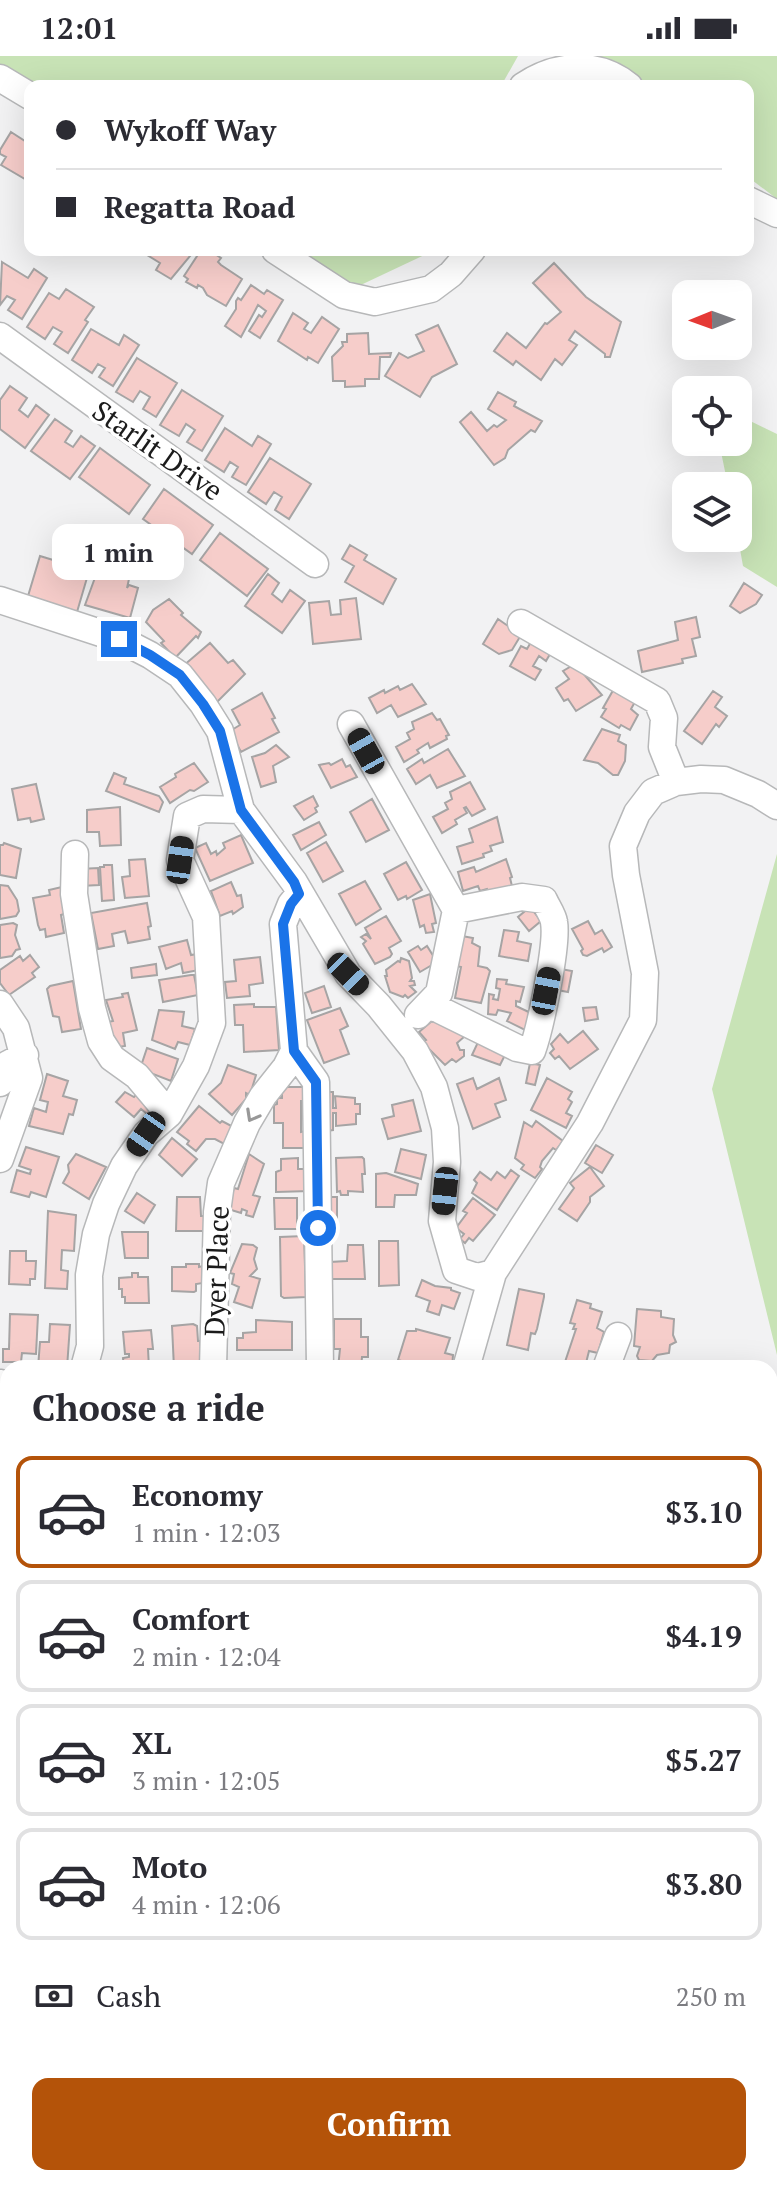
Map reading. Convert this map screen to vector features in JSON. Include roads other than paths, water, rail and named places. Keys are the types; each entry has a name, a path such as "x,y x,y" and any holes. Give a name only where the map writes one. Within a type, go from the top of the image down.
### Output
{"street":[{"path":"532,80 541,74 570,67 599,69 618,80"},
{"path":"0,78 24,92"},
{"path":"754,203 777,214"},
{"path":"284,256 344,295 375,302 431,289 451,274 467,256"},
{"name":"Starlit Drive","path":"0,336 315,564"},
{"path":"0,600 119,639 180,675 203,704 220,731 241,810 294,882 348,974 415,1051 434,1087 445,1128 447,1162 442,1221 456,1270 477,1277 493,1273"},
{"path":"521,623 657,701 664,718 662,747 676,782"},
{"path":"351,724 456,910 439,993 401,1034"},
{"path":"468,1360 493,1273 590,1123 643,1020 645,973 623,846 637,813 653,792 676,782 701,779 724,780 758,794 777,806"},
{"path":"86,1360 90,1346 89,1275 101,1219 124,1166 146,1134 169,1114 196,1066 212,1023 206,917 180,860 187,816 203,809 241,810"},
{"path":"75,854 74,894 92,1008 101,1041 112,1058 137,1076 169,1114"},
{"path":"299,894 283,924 294,1051 316,1082 320,1360"},
{"path":"427,1006 463,1020 517,1048 532,1051 537,1038 550,967 554,923 544,900 522,897 456,910"},
{"path":"0,1004 16,1028 29,1078 0,1159"},
{"name":"Dyer Place","path":"213,1360 214,1265 221,1183 247,1123 294,1051"},
{"path":"0,1083 8,1064 25,1055"},
{"path":"609,1360 618,1336"},
{"path":"475,1337 479,1360"}]}
